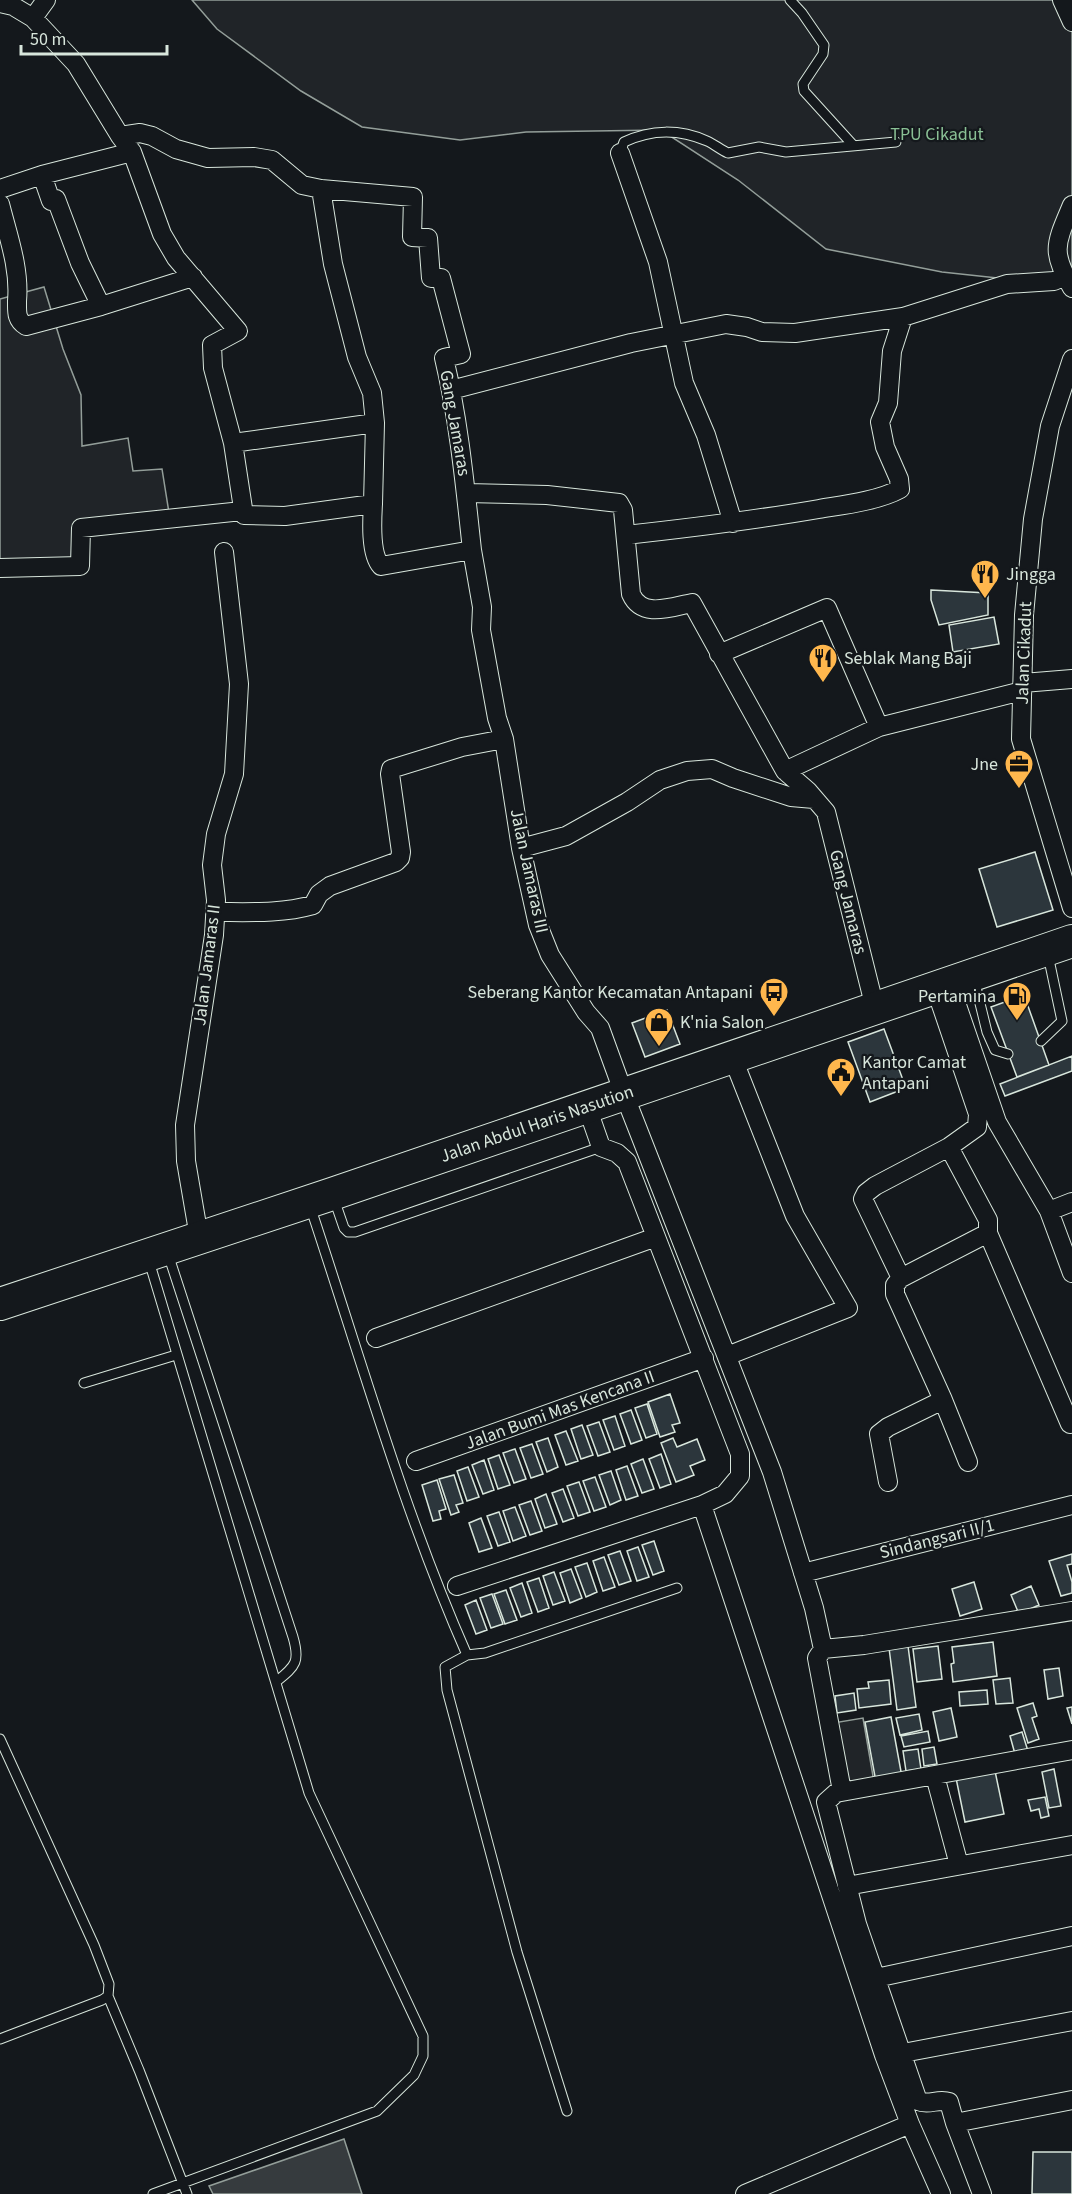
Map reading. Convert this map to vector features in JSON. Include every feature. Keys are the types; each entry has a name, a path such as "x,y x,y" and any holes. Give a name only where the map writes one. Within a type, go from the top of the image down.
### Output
{"highway":[{"name":"Jalan Abdul Haris Nasution","path":"0,1304 320,1198 1059,945"}],"street":[{"path":"33,18 46,0"},
{"path":"1062,0 1072,22"},
{"path":"0,3 13,6 33,18 76,64 132,152 162,234 176,258 238,331 212,345 213,368 233,443 242,511 247,516 285,516 373,504"},
{"name":"Gang Jamaras","path":"120,136 140,133 152,136 176,149 208,158 254,157 272,160 303,185 321,189 413,197 412,237 428,238 431,278 441,278 461,354 444,358 467,493 472,550 482,607 482,630"},
{"path":"0,189 42,175 132,152"},
{"path":"620,153 658,261 684,383 706,435 733,523"},
{"path":"42,175 51,201 56,199 80,263 101,306"},
{"path":"321,189 333,264 357,357 372,393 375,423 372,524 375,559 381,566 472,550"},
{"path":"0,204 17,274 17,313 20,322 26,326 101,306 193,277"},
{"path":"451,390 631,343 726,324 762,332 795,333 903,317 1006,284 1069,282 1056,249 1072,205"},
{"path":"626,536 733,523 844,505 900,489 899,479 885,447 880,422 888,403 892,351 903,317"},
{"name":"Jalan Cikadut","path":"1072,360 1050,426 1033,519 1024,615 1021,739 1072,908"},
{"path":"233,443 375,423"},
{"name":"Gang Jamaras","path":"467,493 547,495 619,503 623,510 631,594 635,602 647,609 692,603 785,771 826,812 875,1008"},
{"path":"0,568 80,566 81,528 242,511"},
{"name":"Jalan Jamaras II","path":"199,1237 186,1161 184,1125 214,935 216,900 212,865 216,834 234,774 239,684 224,552"},
{"path":"719,654 827,608 879,727"},
{"name":"Jalan Jamaras III","path":"482,630 497,718 504,739 521,848 538,925 550,955 586,1011 600,1028 772,1472 814,1608 823,1649 817,1658 842,1791"},
{"path":"785,771 879,727 1023,687 1072,679"},
{"path":"215,912 278,911 313,905 319,894 330,886 396,862 400,858 400,852 391,769 462,747 504,739"},
{"path":"521,848 566,836 627,802 660,780 687,771 712,769 791,797 814,799"},
{"path":"901,1278 864,1199 866,1193 874,1186 949,1147 977,1127 978,1114 952,981"},
{"path":"952,981 997,1122 1049,1211 1072,1273"},
{"path":"727,1356 848,1308 795,1216 732,1056"},
{"path":"457,1586 702,1505 725,1494 740,1476 741,1454 627,1162 617,1152 602,1147 587,1107"},
{"path":"949,1147 988,1220 988,1233 1070,1424"},
{"path":"1049,1211 1072,1202"},
{"path":"968,1462 895,1294 895,1286 901,1278 988,1233"},
{"path":"376,1338 656,1238"},
{"name":"Jalan Bumi Mas Kencana II","path":"416,1461 704,1358"},
{"path":"888,1482 879,1434 888,1427 943,1400"},
{"path":"702,1505 884,2055 910,2124 941,2194"},
{"name":"Sindangsari II/1","path":"803,1574 1072,1505"},
{"path":"823,1649 864,1645 1072,1611"},
{"path":"982,2194 949,2102 945,2100 924,2104 918,2101 857,1924 826,1806 830,1796 842,1791 1072,1750"},
{"path":"935,1776 959,1865"},
{"path":"847,1886 1072,1845"},
{"path":"876,1978 1072,1936"},
{"path":"903,2053 1072,2021"},
{"path":"955,2123 1072,2100"},
{"path":"745,2194 910,2124"}],"lane":[{"path":"790,0 817,32 824,45 823,54 803,84 804,91 853,145"},
{"path":"620,153 624,142 638,135 661,131 693,136 710,142 728,153 759,147 786,152 896,142"},
{"path":"1041,1041 1062,1021 1059,945"},
{"path":"952,981 987,1032 995,1050 1008,1054"},
{"path":"320,1198 348,1232 355,1232 602,1147"},
{"path":"320,1198 398,1473 440,1594 467,1655"},
{"path":"153,2194 377,2111 414,2075 423,2056 423,2036 309,1793 176,1355 157,1252"},
{"path":"157,1252 293,1637 297,1660 291,1670 277,1682"},
{"path":"84,1383 176,1355"},
{"path":"567,2111 517,1952 447,1690 445,1667 467,1655 485,1653 677,1588"},
{"path":"0,1739 94,1945 109,1984 108,1996 187,2194"},
{"path":"0,2039 108,1996"}],"green space":[{"name":"TPU Cikadut","path":"192,0 1072,0 1072,281 1016,280 942,272 826,249 738,180 661,130 526,132 460,140 362,127 301,91 217,29"},
{"path":"44,287 63,349 81,395 82,446 128,438 133,471 162,469 170,519 81,528 80,566 0,568 0,299"},
{"path":"863,1718 874,1782 845,1787 833,1723"}],"shaded area":[{"path":"344,2139 362,2194 213,2194 209,2186"}],"building":[{"path":"931,590 988,593 988,615 939,625 931,600"},
{"path":"994,617 999,644 953,652 949,625"},
{"path":"1035,852 1053,910 997,927 979,869"},
{"path":"1024,995 1049,1065 1017,1077 991,1007"},
{"path":"667,1010 680,1044 645,1057 632,1023"},
{"path":"884,1029 906,1088 870,1102 848,1042"},
{"path":"1072,1056 1072,1071 1005,1096 1000,1084"},
{"path":"670,1394 680,1423 672,1425 675,1432 660,1437 648,1402"},
{"path":"647,1404 657,1434 646,1438 635,1408"},
{"path":"631,1410 642,1440 631,1444 620,1414"},
{"path":"615,1416 625,1446 614,1450 603,1420"},
{"path":"599,1422 610,1452 598,1456 587,1426"},
{"path":"582,1425 593,1455 581,1459 571,1429"},
{"path":"566,1431 578,1461 566,1465 555,1435"},
{"path":"548,1438 558,1467 547,1472 536,1442"},
{"path":"673,1438 677,1447 697,1439 705,1460 690,1466 694,1475 676,1482 661,1443"},
{"path":"532,1444 543,1474 531,1478 520,1448"},
{"path":"515,1449 526,1479 514,1483 503,1453"},
{"path":"661,1454 671,1484 660,1488 649,1459"},
{"path":"499,1455 510,1485 498,1489 488,1459"},
{"path":"643,1459 654,1489 642,1493 631,1464"},
{"path":"484,1460 494,1490 483,1494 472,1465"},
{"path":"627,1466 638,1496 626,1500 616,1470"},
{"path":"468,1467 479,1497 467,1501 457,1471"},
{"path":"611,1471 621,1500 610,1505 599,1475"},
{"path":"454,1475 463,1503 456,1505 459,1512 451,1515 439,1479"},
{"path":"595,1477 606,1507 594,1511 583,1481"},
{"path":"437,1480 446,1509 439,1511 441,1519 433,1521 422,1485"},
{"path":"579,1482 590,1512 578,1516 567,1486"},
{"path":"563,1489 574,1518 563,1522 552,1493"},
{"path":"546,1494 557,1524 545,1528 535,1499"},
{"path":"531,1501 542,1531 530,1535 519,1505"},
{"path":"515,1507 526,1536 513,1541 503,1511"},
{"path":"499,1512 510,1542 498,1546 487,1516"},
{"path":"481,1518 492,1548 479,1552 469,1523"},
{"path":"654,1541 664,1571 653,1575 642,1545"},
{"path":"638,1547 649,1577 637,1581 627,1551"},
{"path":"620,1551 631,1581 619,1585 608,1555"},
{"path":"1072,1554 1072,1564 1067,1565 1072,1582 1072,1593 1061,1596 1049,1561"},
{"path":"604,1557 615,1587 603,1591 593,1561"},
{"path":"587,1563 597,1592 586,1597 575,1567"},
{"path":"571,1569 582,1598 570,1603 560,1573"},
{"path":"554,1572 565,1601 553,1605 543,1576"},
{"path":"539,1578 549,1608 538,1612 527,1582"},
{"path":"974,1582 982,1609 960,1616 952,1589"},
{"path":"522,1583 532,1613 521,1617 510,1588"},
{"path":"1031,1586 1039,1605 1019,1614 1011,1595"},
{"path":"506,1590 517,1620 505,1624 494,1594"},
{"path":"492,1594 503,1624 491,1628 480,1598"},
{"path":"476,1600 487,1630 476,1634 465,1605"},
{"path":"993,1642 997,1676 953,1682 952,1647"},
{"path":"908,1646 916,1707 897,1710 889,1648"},
{"path":"938,1646 942,1679 917,1682 913,1649"},
{"path":"1059,1668 1063,1696 1048,1699 1044,1670"},
{"path":"1010,1678 1013,1703 996,1704 993,1680"},
{"path":"889,1680 891,1704 859,1708 857,1689 869,1688 868,1682"},
{"path":"987,1690 988,1704 960,1706 959,1692"},
{"path":"854,1693 856,1710 837,1713 835,1696"},
{"path":"1033,1703 1037,1716 1032,1718 1039,1739 1028,1743 1017,1708"},
{"path":"1072,1707 1072,1724 1067,1708"},
{"path":"951,1708 957,1737 939,1741 933,1712"},
{"path":"919,1714 922,1730 900,1735 896,1718"},
{"path":"891,1717 902,1777 876,1782 865,1722"},
{"path":"928,1731 930,1742 904,1747 901,1736"},
{"path":"1022,1732 1028,1751 1015,1754 1010,1736"},
{"path":"934,1747 937,1764 924,1766 922,1749"},
{"path":"918,1749 921,1769 906,1771 903,1751"},
{"path":"1054,1769 1061,1806 1049,1808 1042,1772"},
{"path":"995,1771 1004,1814 965,1822 956,1778"},
{"path":"1045,1797 1049,1816 1041,1818 1039,1809 1031,1811 1028,1800"},
{"path":"1033,2152 1072,2152 1072,2194 1032,2194"}],"place":[{"name":"Jingga","path":"985,600"},
{"name":"Seblak Mang Baji","path":"823,684"},
{"name":"Jne","path":"1019,790"},
{"name":"Seberang Kantor Kecamatan Antapani","path":"774,1018"},
{"name":"Pertamina","path":"1017,1022"},
{"name":"K'nia Salon","path":"659,1048"},
{"name":"Kantor Camat Antapani","path":"841,1098"}]}
